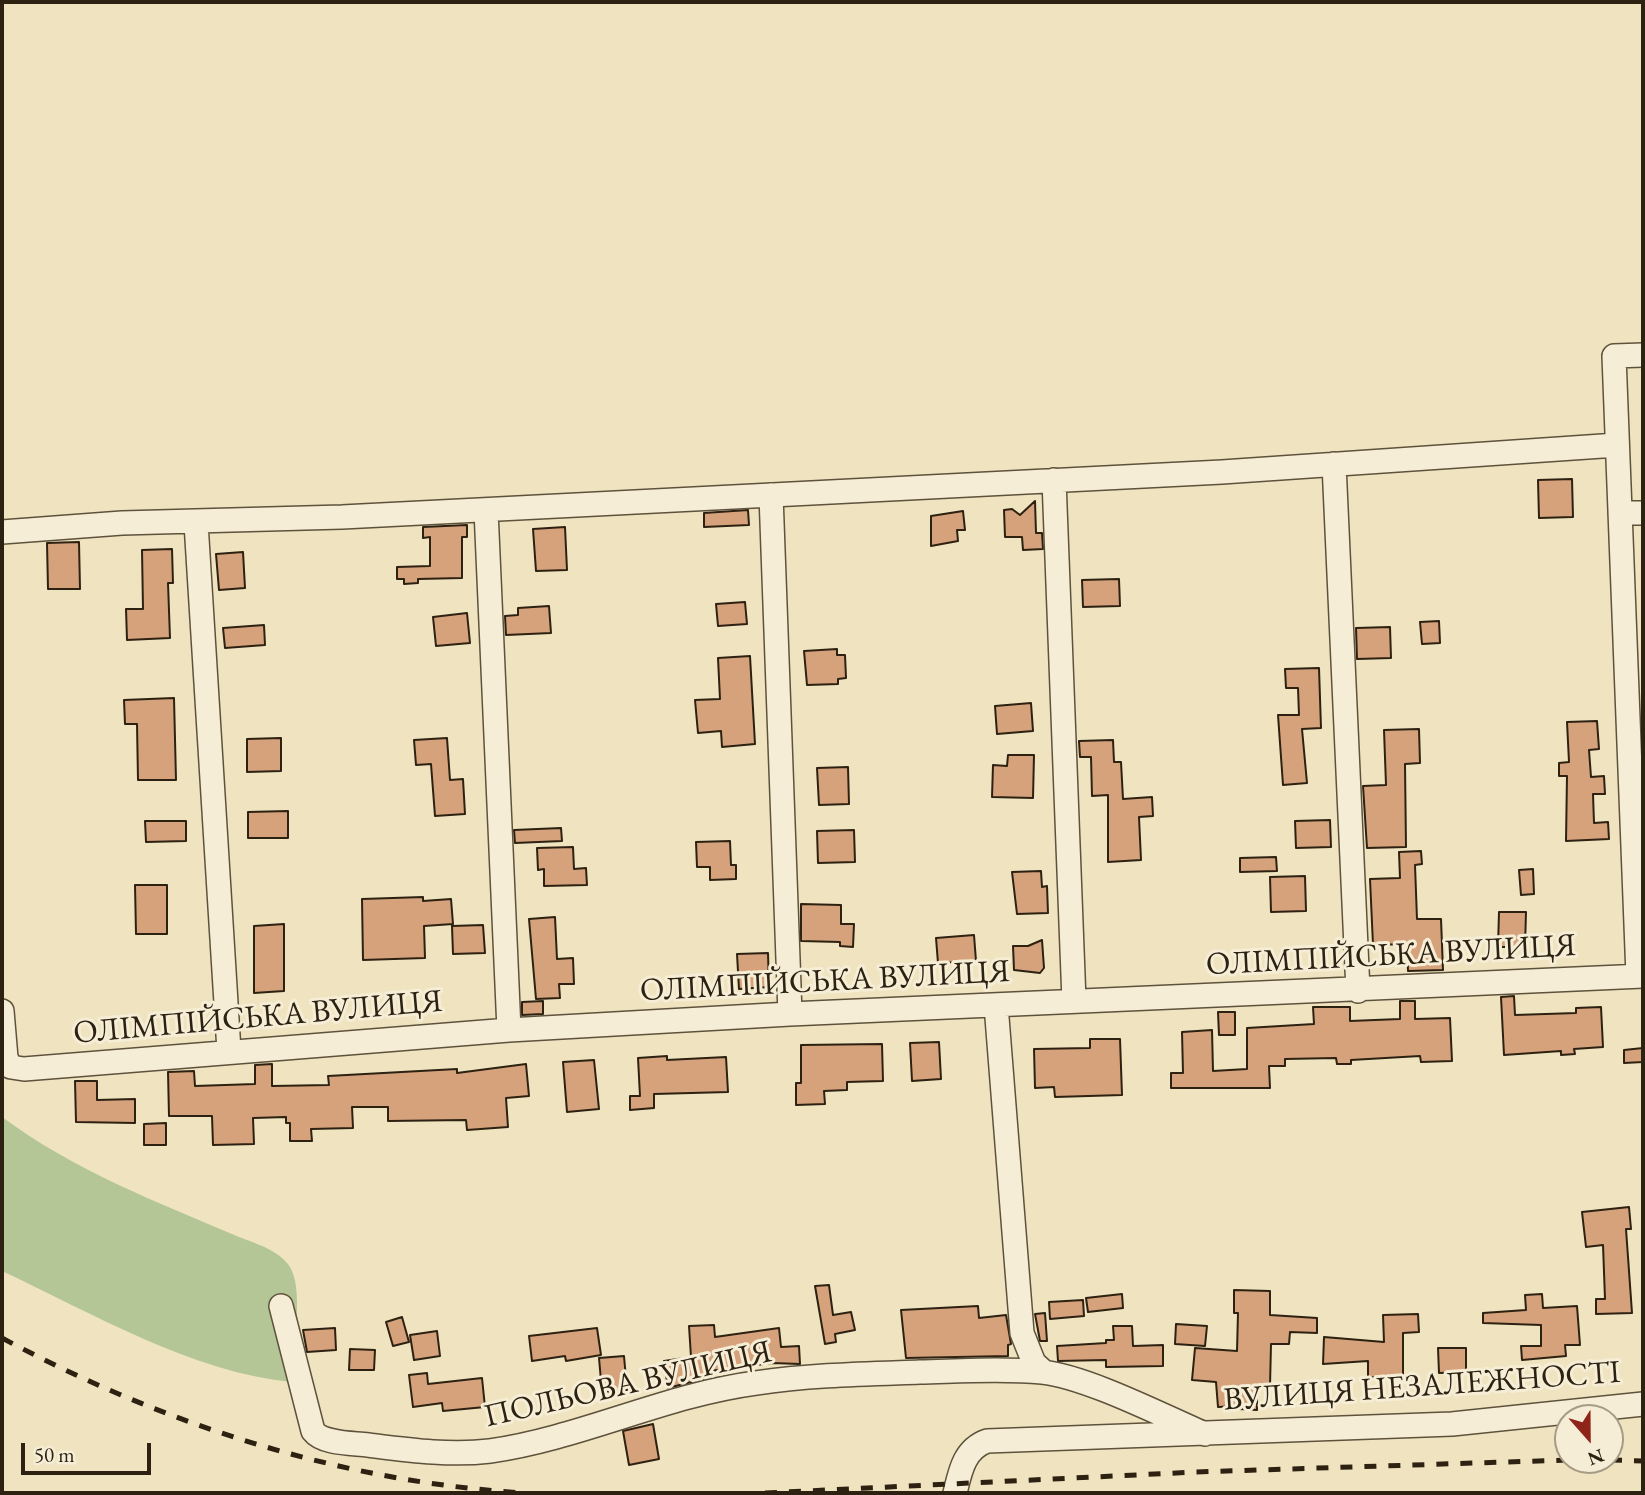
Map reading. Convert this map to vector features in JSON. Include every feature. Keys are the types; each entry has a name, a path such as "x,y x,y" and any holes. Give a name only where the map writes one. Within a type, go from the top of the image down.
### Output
{"street":[{"path":"1641,976 1614,356 1643,355"},
{"path":"2,532 122,523 196,523 486,510 1054,480 1617,445"},
{"path":"1334,464 1358,990"},
{"path":"1054,480 1074,1001"},
{"path":"771,495 790,1014"},
{"path":"486,510 509,1030"},
{"path":"1620,513 1643,513"},
{"path":"196,523 229,1051"},
{"name":"ОЛІМПІЙСЬКА ВУЛИЦЯ","path":"2,1011 6,1058 11,1068 29,1069 509,1030 790,1014 1641,976"},
{"path":"996,1005 1022,1333 1034,1363 1044,1372"},
{"name":"ПОЛЬОВА ВУЛИЦЯ","path":"281,1306 315,1433 323,1438 405,1450 473,1452 502,1449 695,1395 754,1383 898,1373 1044,1372 1104,1391 1205,1434"},
{"name":"ВУЛИЦЯ НЕЗАЛЕЖНОСТІ","path":"955,1493 966,1458 974,1447 987,1441 1452,1424 1643,1404"}],"green space":[{"path":"2,1117 58,1154 87,1169 147,1198 262,1246 283,1259 292,1271 297,1295 291,1382 254,1376 179,1354 2,1271"}],"building":[{"path":"1572,479 1573,517 1539,518 1538,480"},
{"path":"1035,501 1036,533 1042,533 1043,549 1023,550 1022,537 1005,537 1004,510 1012,509 1020,515"},
{"path":"748,510 749,525 704,527 704,513"},
{"path":"963,511 965,530 957,530 958,541 931,546 931,516"},
{"path":"467,525 467,537 462,537 462,578 418,579 418,583 404,584 404,579 397,579 397,567 430,566 430,537 423,538 423,527"},
{"path":"565,527 567,570 536,571 533,529"},
{"path":"79,542 80,589 48,589 47,543"},
{"path":"172,549 173,583 168,583 170,638 127,640 126,609 143,609 142,550"},
{"path":"243,552 245,588 219,590 216,554"},
{"path":"1119,579 1120,606 1083,607 1082,580"},
{"path":"745,602 747,624 718,626 716,604"},
{"path":"549,606 551,633 506,635 505,616 518,615 518,608"},
{"path":"467,613 470,643 436,646 433,617"},
{"path":"1439,621 1440,643 1422,644 1420,622"},
{"path":"264,625 265,645 225,648 223,628"},
{"path":"1390,627 1391,658 1357,659 1356,628"},
{"path":"837,649 837,655 845,655 846,678 838,679 838,684 807,685 804,651"},
{"path":"750,656 755,744 722,747 721,731 698,733 695,700 720,699 718,658"},
{"path":"1319,668 1321,728 1302,729 1307,783 1283,785 1278,715 1299,715 1298,688 1286,688 1285,669"},
{"path":"174,698 176,780 138,780 137,724 125,724 124,700"},
{"path":"1031,703 1033,731 997,734 995,706"},
{"path":"1597,721 1599,749 1589,750 1591,777 1604,776 1605,794 1593,794 1594,823 1608,822 1609,839 1566,841 1567,776 1559,776 1559,763 1569,762 1567,722"},
{"path":"1419,729 1420,763 1405,764 1406,847 1367,848 1363,786 1386,785 1384,730"},
{"path":"281,738 281,771 247,772 247,739"},
{"path":"447,738 450,780 463,779 465,814 435,816 431,764 416,765 414,740"},
{"path":"1113,740 1114,762 1121,762 1123,799 1152,797 1153,816 1139,817 1141,860 1108,862 1108,795 1092,796 1091,757 1080,757 1079,741"},
{"path":"1008,755 1034,755 1033,798 992,797 993,765 1007,766"},
{"path":"848,767 849,804 819,805 817,768"},
{"path":"288,811 288,838 248,838 248,812"},
{"path":"1330,820 1331,847 1296,848 1295,821"},
{"path":"145,821 186,821 186,841 146,842"},
{"path":"561,828 562,841 515,843 514,830"},
{"path":"854,830 855,862 818,863 817,831"},
{"path":"730,841 731,865 736,865 736,879 710,880 710,867 697,867 696,842"},
{"path":"573,847 574,869 586,868 587,885 544,886 544,869 538,870 537,848"},
{"path":"1421,851 1422,864 1415,865 1417,919 1441,919 1443,970 1408,971 1407,944 1373,945 1370,879 1400,878 1399,852"},
{"path":"1276,857 1277,871 1240,872 1240,858"},
{"path":"1533,869 1534,894 1521,895 1519,870"},
{"path":"1041,871 1042,887 1047,886 1048,913 1017,914 1012,872"},
{"path":"1305,876 1306,911 1271,912 1270,877"},
{"path":"135,885 167,885 167,934 136,934"},
{"path":"423,897 423,901 451,899 453,924 424,926 425,958 363,960 362,899"},
{"path":"801,904 841,905 841,924 854,924 853,947 840,946 840,942 801,941"},
{"path":"1499,912 1526,912 1525,947 1498,947"},
{"path":"555,917 557,959 573,958 574,984 559,984 560,998 536,999 529,919"},
{"path":"284,924 284,991 254,993 254,926"},
{"path":"483,925 485,953 453,954 452,926"},
{"path":"974,935 976,961 938,963 936,938"},
{"path":"1042,940 1044,968 1040,973 1014,970 1013,946 1028,946"},
{"path":"768,953 769,987 739,989 737,954"},
{"path":"1514,996 1515,1015 1576,1013 1576,1008 1601,1007 1603,1047 1574,1049 1575,1054 1561,1055 1561,1051 1504,1055 1501,997"},
{"path":"543,1001 543,1014 522,1015 522,1002"},
{"path":"1400,1001 1415,1001 1415,1019 1450,1018 1452,1061 1421,1062 1420,1056 1351,1060 1351,1064 1337,1064 1336,1058 1285,1059 1285,1066 1269,1066 1270,1088 1171,1088 1171,1073 1183,1073 1182,1032 1212,1030 1213,1071 1247,1069 1247,1028 1314,1024 1313,1007 1350,1007 1350,1021 1400,1019"},
{"path":"1218,1012 1235,1012 1235,1035 1219,1035"},
{"path":"1090,1039 1120,1039 1122,1095 1055,1097 1054,1087 1035,1088 1034,1049 1090,1048"},
{"path":"939,1042 941,1079 912,1081 910,1043"},
{"path":"882,1044 883,1081 847,1082 847,1090 824,1091 825,1104 796,1105 796,1083 801,1083 801,1045"},
{"path":"1643,1048 1643,1062 1624,1063 1624,1050"},
{"path":"667,1056 667,1060 726,1057 728,1092 654,1094 654,1108 630,1110 630,1096 640,1096 638,1058"},
{"path":"594,1060 599,1109 567,1112 563,1062"},
{"path":"272,1064 272,1086 329,1085 328,1076 457,1069 457,1073 526,1064 529,1096 506,1098 508,1127 467,1130 466,1120 388,1121 388,1107 352,1107 353,1128 311,1129 312,1141 290,1141 290,1123 286,1123 286,1117 253,1118 254,1144 213,1145 212,1116 169,1116 168,1072 194,1071 195,1086 255,1084 255,1065"},
{"path":"75,1081 97,1081 97,1100 135,1099 135,1123 76,1122"},
{"path":"166,1123 166,1145 144,1145 144,1124"},
{"path":"1629,1207 1631,1229 1626,1229 1632,1313 1596,1314 1596,1299 1605,1299 1603,1245 1586,1247 1582,1212"},
{"path":"829,1285 833,1315 851,1312 855,1330 835,1334 836,1342 825,1344 815,1286"},
{"path":"1234,1290 1270,1291 1270,1315 1317,1318 1317,1333 1290,1332 1289,1344 1271,1344 1270,1386 1257,1386 1257,1410 1239,1409 1239,1406 1218,1407 1216,1382 1192,1380 1195,1348 1237,1351 1238,1313 1234,1313"},
{"path":"1122,1294 1123,1308 1088,1312 1086,1298"},
{"path":"1542,1294 1543,1308 1577,1306 1580,1345 1565,1345 1566,1356 1522,1360 1521,1346 1541,1346 1541,1325 1483,1323 1483,1313 1526,1310 1525,1295"},
{"path":"1083,1300 1084,1316 1050,1319 1049,1302"},
{"path":"978,1306 979,1318 1006,1315 1011,1344 1008,1345 1008,1356 906,1358 901,1310"},
{"path":"1045,1313 1047,1341 1040,1341 1035,1314"},
{"path":"1418,1314 1419,1332 1403,1333 1403,1377 1368,1377 1368,1361 1323,1364 1324,1337 1384,1342 1383,1315"},
{"path":"402,1317 409,1342 393,1346 386,1322"},
{"path":"1176,1324 1207,1326 1205,1346 1175,1344"},
{"path":"714,1325 715,1337 779,1328 781,1347 799,1346 800,1364 772,1363 710,1371 711,1377 668,1388 664,1361 691,1357 689,1326"},
{"path":"1113,1326 1132,1326 1133,1346 1163,1345 1163,1366 1106,1367 1106,1360 1058,1361 1057,1346 1106,1343 1106,1340 1114,1340"},
{"path":"335,1328 336,1350 307,1352 303,1330"},
{"path":"597,1328 601,1355 566,1361 565,1356 532,1361 529,1336"},
{"path":"437,1331 440,1356 414,1360 410,1335"},
{"path":"1438,1348 1466,1348 1466,1372 1439,1373"},
{"path":"350,1349 375,1350 374,1370 349,1370"},
{"path":"624,1356 627,1390 602,1392 599,1358"},
{"path":"427,1373 428,1384 482,1378 485,1407 443,1411 442,1403 413,1407 409,1375"},
{"path":"653,1424 659,1459 629,1465 623,1431"}],"railway":[{"path":"2,1338 126,1397 255,1444 388,1476 456,1487 525,1493"},
{"path":"765,1493 1196,1472 1554,1460"},
{"path":"1624,1460 1643,1461"}]}
